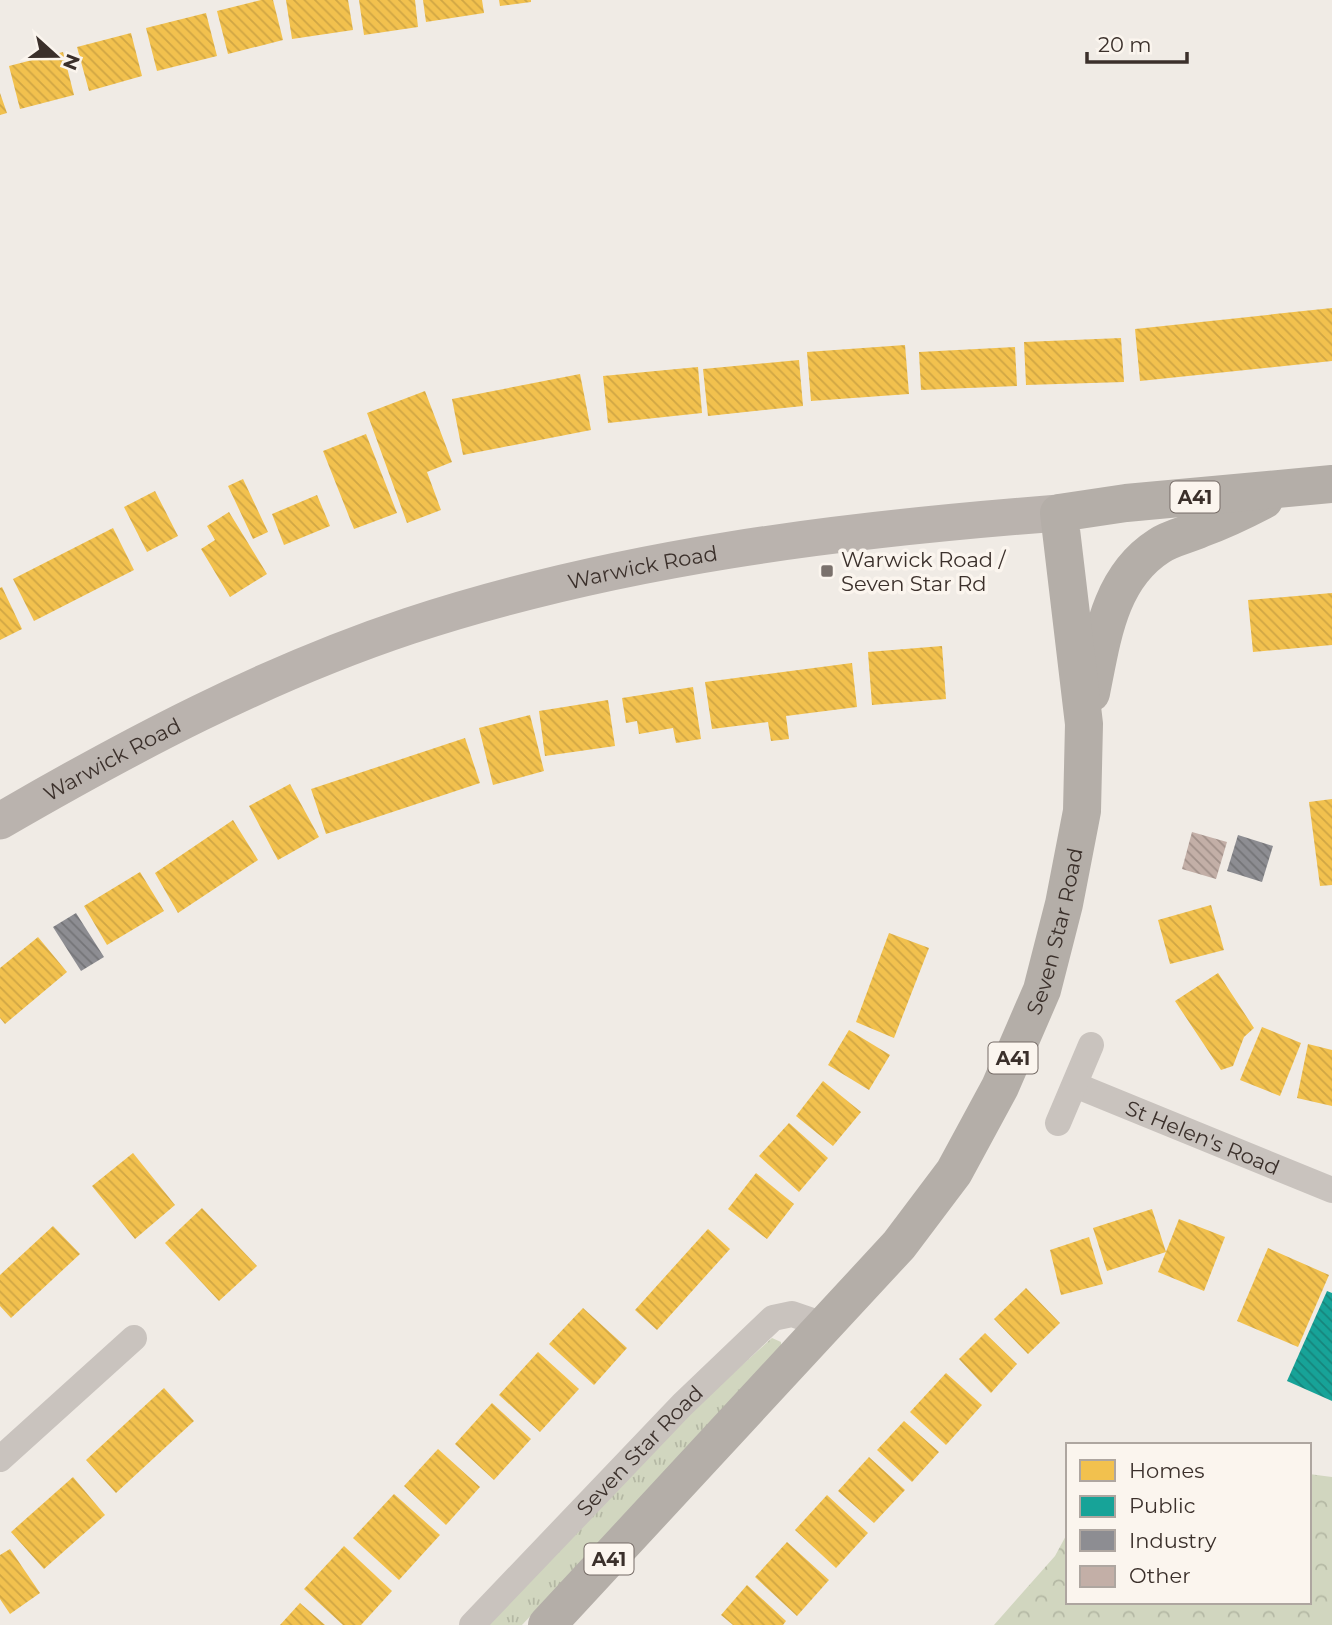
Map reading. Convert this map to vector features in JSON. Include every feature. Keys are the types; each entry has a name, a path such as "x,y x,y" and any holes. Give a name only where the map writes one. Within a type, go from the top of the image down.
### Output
{"highway":[{"name":"Warwick Road","path":"1059,513 1126,503 1332,484"},
{"name":"Seven Star Road","path":"1084,724 1104,627 1134,565 1161,544 1235,516 1281,490"},
{"name":"Seven Star Road","path":"547,1625 899,1245 954,1172 1005,1075 1042,990 1064,904 1082,811 1084,724 1059,513"}],"main road":[{"name":"Warwick Road","path":"0,821 104,761 208,709 313,663 396,631 514,594 620,569 773,544 877,529 1059,513"}],"street":[{"path":"1058,1123 1091,1045"},
{"name":"St Helen's Road","path":"1076,1085 1332,1190"},
{"name":"Seven Star Road","path":"472,1625 682,1405 773,1318 792,1314 824,1325"},
{"path":"0,1459 134,1338"}],"green space":[{"path":"772,1338 781,1342 781,1348 522,1625 489,1625 679,1422"},
{"path":"1311,1474 1332,1477 1332,1625 994,1625 1055,1556 1066,1536 1066,1604 1311,1604"}],"building: Homes":[{"path":"261,0 273,0 283,40 228,54 217,11"},
{"path":"286,0 348,0 353,30 292,39"},
{"path":"359,0 415,0 418,27 364,35"},
{"path":"423,0 482,0 484,13 426,22"},
{"path":"499,0 531,0 531,2 500,6"},
{"path":"206,13 217,56 157,71 146,28"},
{"path":"131,33 142,76 89,91 77,47"},
{"path":"63,52 74,95 20,109 9,66"},
{"path":"0,93 7,113 0,115"},
{"path":"1332,308 1332,361 1140,381 1135,329"},
{"path":"1121,338 1124,382 1026,385 1024,342"},
{"path":"905,345 909,394 811,401 807,352"},
{"path":"1015,347 1017,386 921,390 919,352"},
{"path":"799,360 803,406 708,416 703,369"},
{"path":"698,367 702,413 608,423 603,376"},
{"path":"580,374 591,430 463,455 452,399"},
{"path":"425,391 452,462 427,472 441,510 407,523 367,413"},
{"path":"366,434 397,513 354,529 323,451"},
{"path":"243,479 268,532 253,539 228,486"},
{"path":"155,491 178,536 147,552 124,507"},
{"path":"317,495 330,526 284,545 272,514"},
{"path":"229,512 267,574 230,597 201,549 215,540 207,526"},
{"path":"113,528 134,570 34,621 13,579"},
{"path":"2,587 22,629 0,640 0,588"},
{"path":"1332,593 1332,645 1253,652 1248,600"},
{"path":"942,646 946,699 872,705 868,652"},
{"path":"852,663 857,707 786,716 789,739 771,741 768,722 712,729 705,682"},
{"path":"693,687 701,739 676,743 673,728 639,734 637,721 626,723 622,698"},
{"path":"608,700 615,746 545,756 539,711"},
{"path":"530,715 544,771 493,785 479,728"},
{"path":"465,738 480,783 326,834 311,789"},
{"path":"290,784 319,837 278,860 249,806"},
{"path":"1332,799 1332,885 1320,886 1309,802"},
{"path":"233,820 258,860 178,913 155,873"},
{"path":"140,872 164,911 107,945 84,906"},
{"path":"1211,905 1224,950 1170,964 1158,920"},
{"path":"889,933 929,948 894,1038 856,1022"},
{"path":"38,937 67,972 5,1024 0,1018 0,968"},
{"path":"1218,973 1254,1028 1244,1037 1233,1066 1221,1070 1175,1001"},
{"path":"1262,1027 1301,1043 1280,1096 1240,1080"},
{"path":"849,1030 890,1055 869,1090 828,1065"},
{"path":"1308,1044 1332,1050 1332,1106 1297,1098"},
{"path":"823,1081 861,1112 833,1146 796,1116"},
{"path":"789,1123 828,1158 799,1192 759,1156"},
{"path":"133,1153 175,1205 135,1239 92,1186"},
{"path":"756,1173 794,1204 767,1239 728,1209"},
{"path":"202,1208 257,1266 219,1301 165,1243"},
{"path":"1152,1209 1166,1252 1107,1271 1093,1228"},
{"path":"1179,1219 1225,1237 1204,1291 1158,1272"},
{"path":"53,1226 80,1254 11,1318 0,1306 0,1275"},
{"path":"708,1229 730,1249 657,1330 635,1310"},
{"path":"1089,1237 1103,1284 1061,1295 1050,1250"},
{"path":"1268,1248 1329,1275 1298,1347 1237,1321"},
{"path":"1026,1288 1060,1323 1028,1354 994,1319"},
{"path":"583,1308 627,1348 594,1385 549,1344"},
{"path":"985,1333 1017,1364 991,1393 959,1359"},
{"path":"538,1352 579,1389 540,1432 499,1395"},
{"path":"946,1373 982,1405 946,1445 910,1412"},
{"path":"164,1388 194,1421 116,1493 86,1460"},
{"path":"492,1403 531,1439 494,1480 455,1444"},
{"path":"904,1421 939,1452 912,1482 877,1450"},
{"path":"438,1449 480,1487 446,1525 404,1486"},
{"path":"869,1457 905,1490 874,1523 838,1491"},
{"path":"73,1477 105,1515 44,1569 11,1532"},
{"path":"394,1494 440,1535 399,1580 353,1538"},
{"path":"827,1495 868,1533 836,1568 795,1530"},
{"path":"787,1542 829,1580 797,1616 755,1577"},
{"path":"344,1546 392,1591 361,1625 343,1625 304,1589"},
{"path":"10,1549 40,1593 10,1614 0,1599 0,1555"},
{"path":"747,1585 786,1621 783,1625 733,1625 721,1615"},
{"path":"300,1603 325,1625 280,1625"}],"building: Public":[{"path":"1327,1291 1332,1293 1332,1401 1287,1381"}],"building: Industry":[{"path":"1238,835 1273,846 1262,882 1227,871"},
{"path":"76,913 104,957 81,971 53,927"}],"building: Other":[{"path":"1192,832 1227,842 1216,879 1182,869"}],"place":[{"name":"Warwick Road / Seven Star Rd","path":"827,571"}]}
